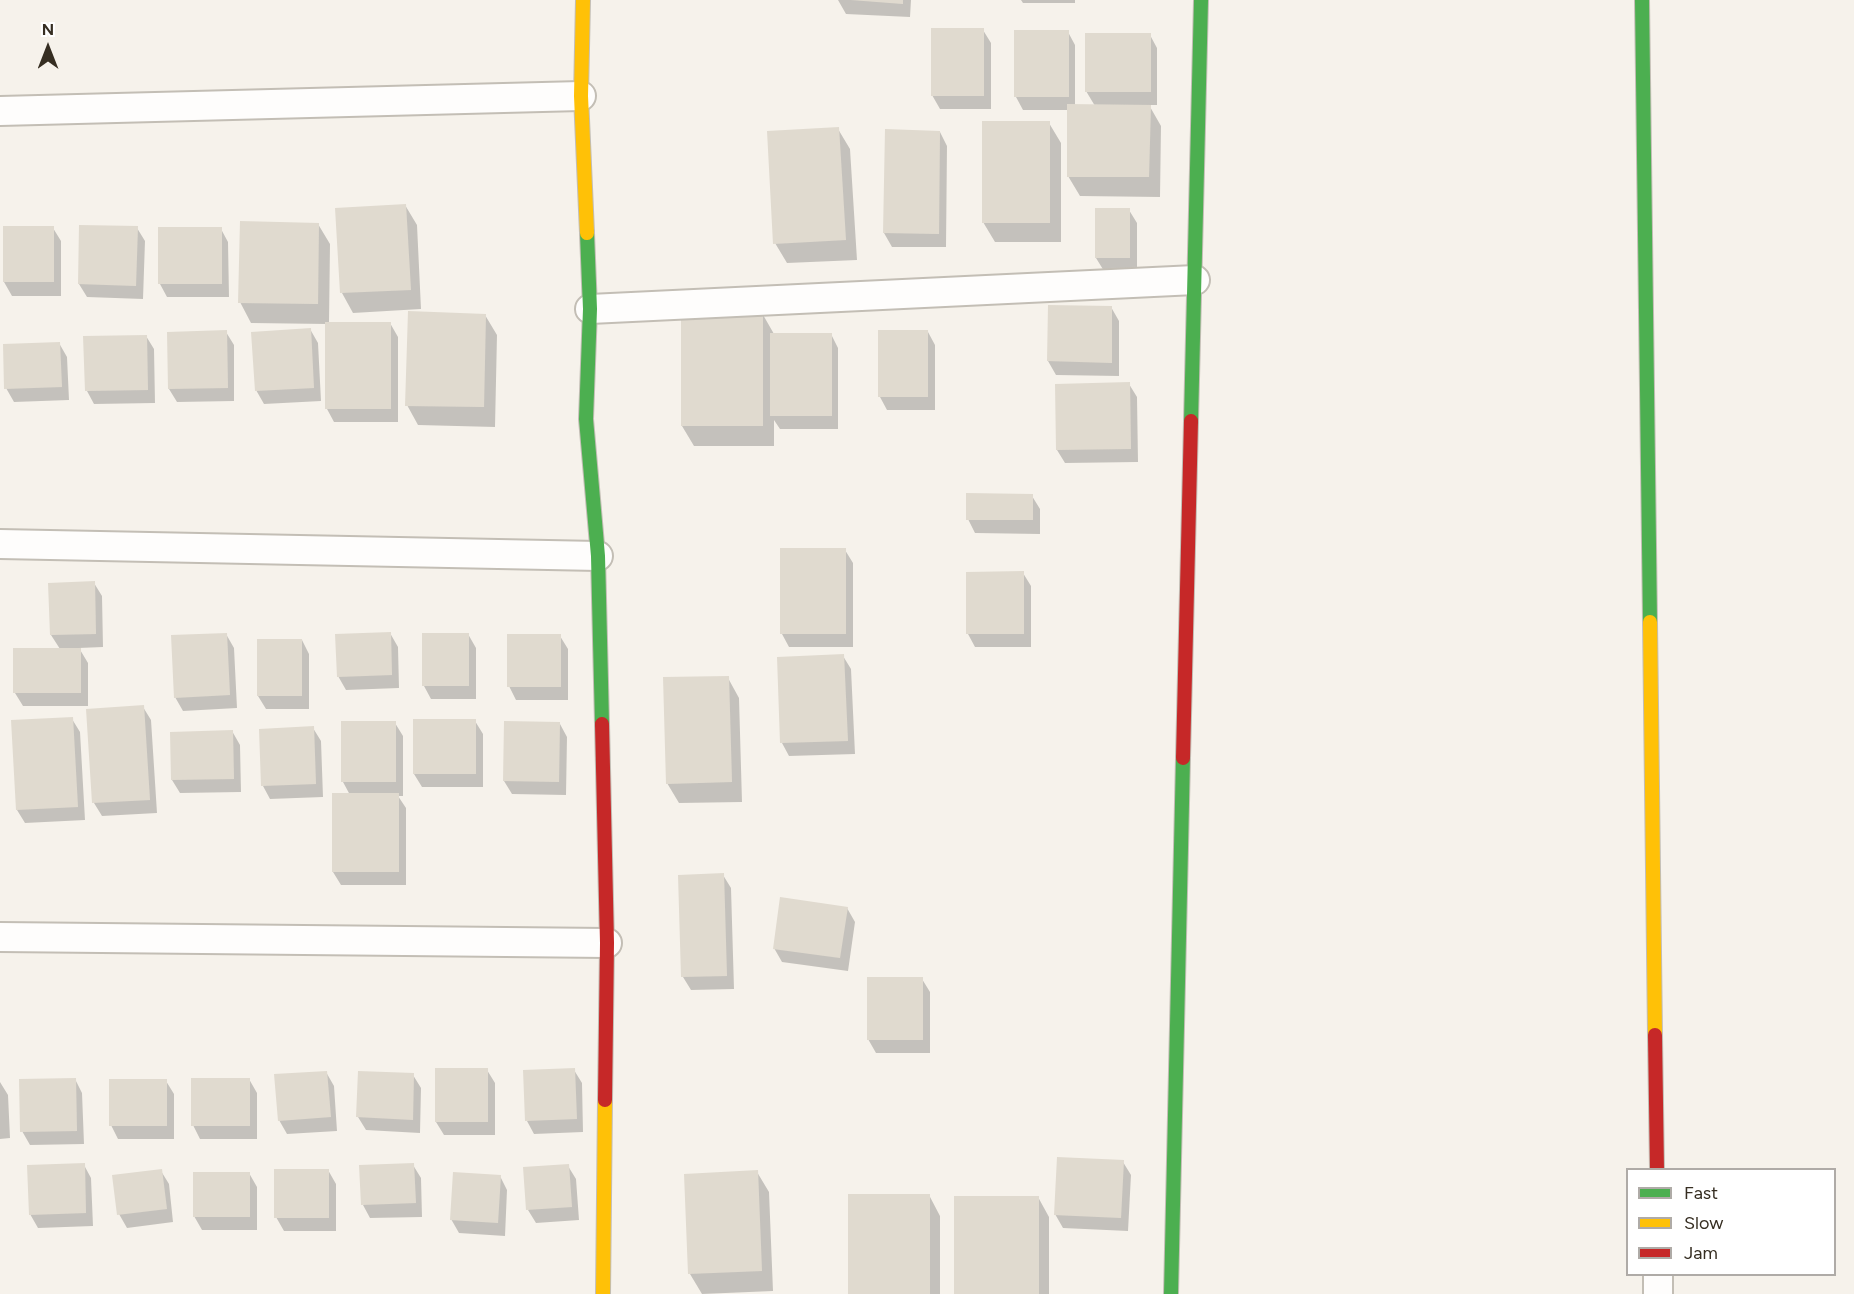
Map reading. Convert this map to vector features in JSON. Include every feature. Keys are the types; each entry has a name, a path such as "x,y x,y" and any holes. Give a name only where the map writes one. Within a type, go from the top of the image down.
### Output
{"street":[{"path":"583,0 581,96 590,309 586,419 598,556 607,943 603,1294"},
{"path":"1171,1294 1202,0"},
{"path":"1642,0 1657,1168"},
{"path":"0,111 581,96"},
{"path":"590,309 1195,280"},
{"path":"0,544 598,556"},
{"path":"0,937 607,943"},
{"path":"1658,1276 1658,1294"}],"building":[{"path":"851,0 903,0 903,4"},
{"path":"931,28 984,28 984,96 931,96"},
{"path":"1014,30 1069,30 1069,97 1014,97"},
{"path":"1085,33 1151,33 1151,92 1085,92"},
{"path":"1067,104 1151,105 1149,177 1067,177"},
{"path":"982,121 1050,121 1050,223 982,223"},
{"path":"839,127 846,240 773,244 767,131"},
{"path":"885,129 940,131 939,234 883,233"},
{"path":"406,204 411,290 340,293 335,208"},
{"path":"1095,208 1130,208 1130,258 1095,258"},
{"path":"240,221 319,223 318,304 238,303"},
{"path":"79,225 138,226 136,286 78,284"},
{"path":"3,226 54,226 54,282 3,282"},
{"path":"158,227 222,227 222,284 158,284"},
{"path":"1048,305 1112,306 1112,363 1047,361"},
{"path":"408,311 486,314 484,407 405,406"},
{"path":"681,311 763,311 763,426 681,426"},
{"path":"325,322 391,322 391,409 325,409"},
{"path":"311,328 314,388 255,391 251,332"},
{"path":"227,330 228,388 168,389 167,332"},
{"path":"878,330 928,330 928,397 878,397"},
{"path":"770,333 832,333 832,416 770,416"},
{"path":"147,335 148,390 85,391 83,336"},
{"path":"60,342 62,387 4,389 3,344"},
{"path":"1130,382 1131,449 1056,450 1055,384"},
{"path":"966,493 1033,494 1033,520 966,520"},
{"path":"780,548 846,548 846,634 780,634"},
{"path":"1024,571 1024,634 966,634 966,572"},
{"path":"95,581 96,634 50,635 48,583"},
{"path":"391,632 392,675 337,677 335,634"},
{"path":"227,633 230,695 174,698 171,635"},
{"path":"422,633 469,633 469,686 422,686"},
{"path":"507,634 561,634 561,687 507,687"},
{"path":"257,639 302,639 302,696 257,696"},
{"path":"13,648 81,648 81,693 13,693"},
{"path":"844,654 848,741 780,743 777,657"},
{"path":"729,676 732,782 666,784 663,677"},
{"path":"144,705 150,800 92,803 86,709"},
{"path":"73,717 78,807 16,810 11,720"},
{"path":"413,719 476,719 476,774 413,774"},
{"path":"341,721 396,721 396,782 341,782"},
{"path":"504,721 560,722 559,782 503,781"},
{"path":"314,726 316,784 261,786 259,729"},
{"path":"233,730 234,779 171,780 170,732"},
{"path":"332,793 399,793 399,872 332,872"},
{"path":"724,873 727,976 681,977 678,875"},
{"path":"780,897 848,907 840,958 773,949"},
{"path":"867,977 923,977 923,1040 867,1040"},
{"path":"435,1068 488,1068 488,1122 435,1122"},
{"path":"575,1068 577,1119 525,1121 523,1070"},
{"path":"327,1071 331,1117 278,1121 274,1074"},
{"path":"358,1071 414,1073 413,1120 356,1117"},
{"path":"76,1078 77,1131 20,1132 19,1079"},
{"path":"191,1078 250,1078 250,1126 191,1126"},
{"path":"109,1079 167,1079 167,1126 109,1126"},
{"path":"1057,1157 1124,1160 1121,1218 1054,1215"},
{"path":"85,1163 86,1213 29,1215 27,1165"},
{"path":"414,1163 416,1203 361,1205 359,1165"},
{"path":"569,1164 572,1207 526,1210 523,1167"},
{"path":"162,1169 167,1209 117,1215 112,1175"},
{"path":"274,1169 329,1169 329,1218 274,1218"},
{"path":"758,1170 762,1271 688,1274 684,1174"},
{"path":"193,1172 250,1172 250,1217 193,1217"},
{"path":"453,1172 501,1175 498,1223 450,1220"},
{"path":"848,1194 930,1194 930,1294 848,1294"},
{"path":"954,1196 1039,1196 1039,1294 954,1294"}],"traffic: fast":[{"path":"1191,421 1201,0"},
{"path":"1642,0 1650,622"},
{"path":"587,233 590,309 586,419 598,556 602,724"},
{"path":"1171,1294 1183,758"}],"traffic: slow":[{"path":"583,0 581,96 587,233"},
{"path":"1650,622 1655,1035"},
{"path":"603,1294 605,1100"}],"traffic: jam":[{"path":"1183,758 1191,421"},
{"path":"602,724 607,943 605,1100"},
{"path":"1655,1035 1657,1168"}]}
